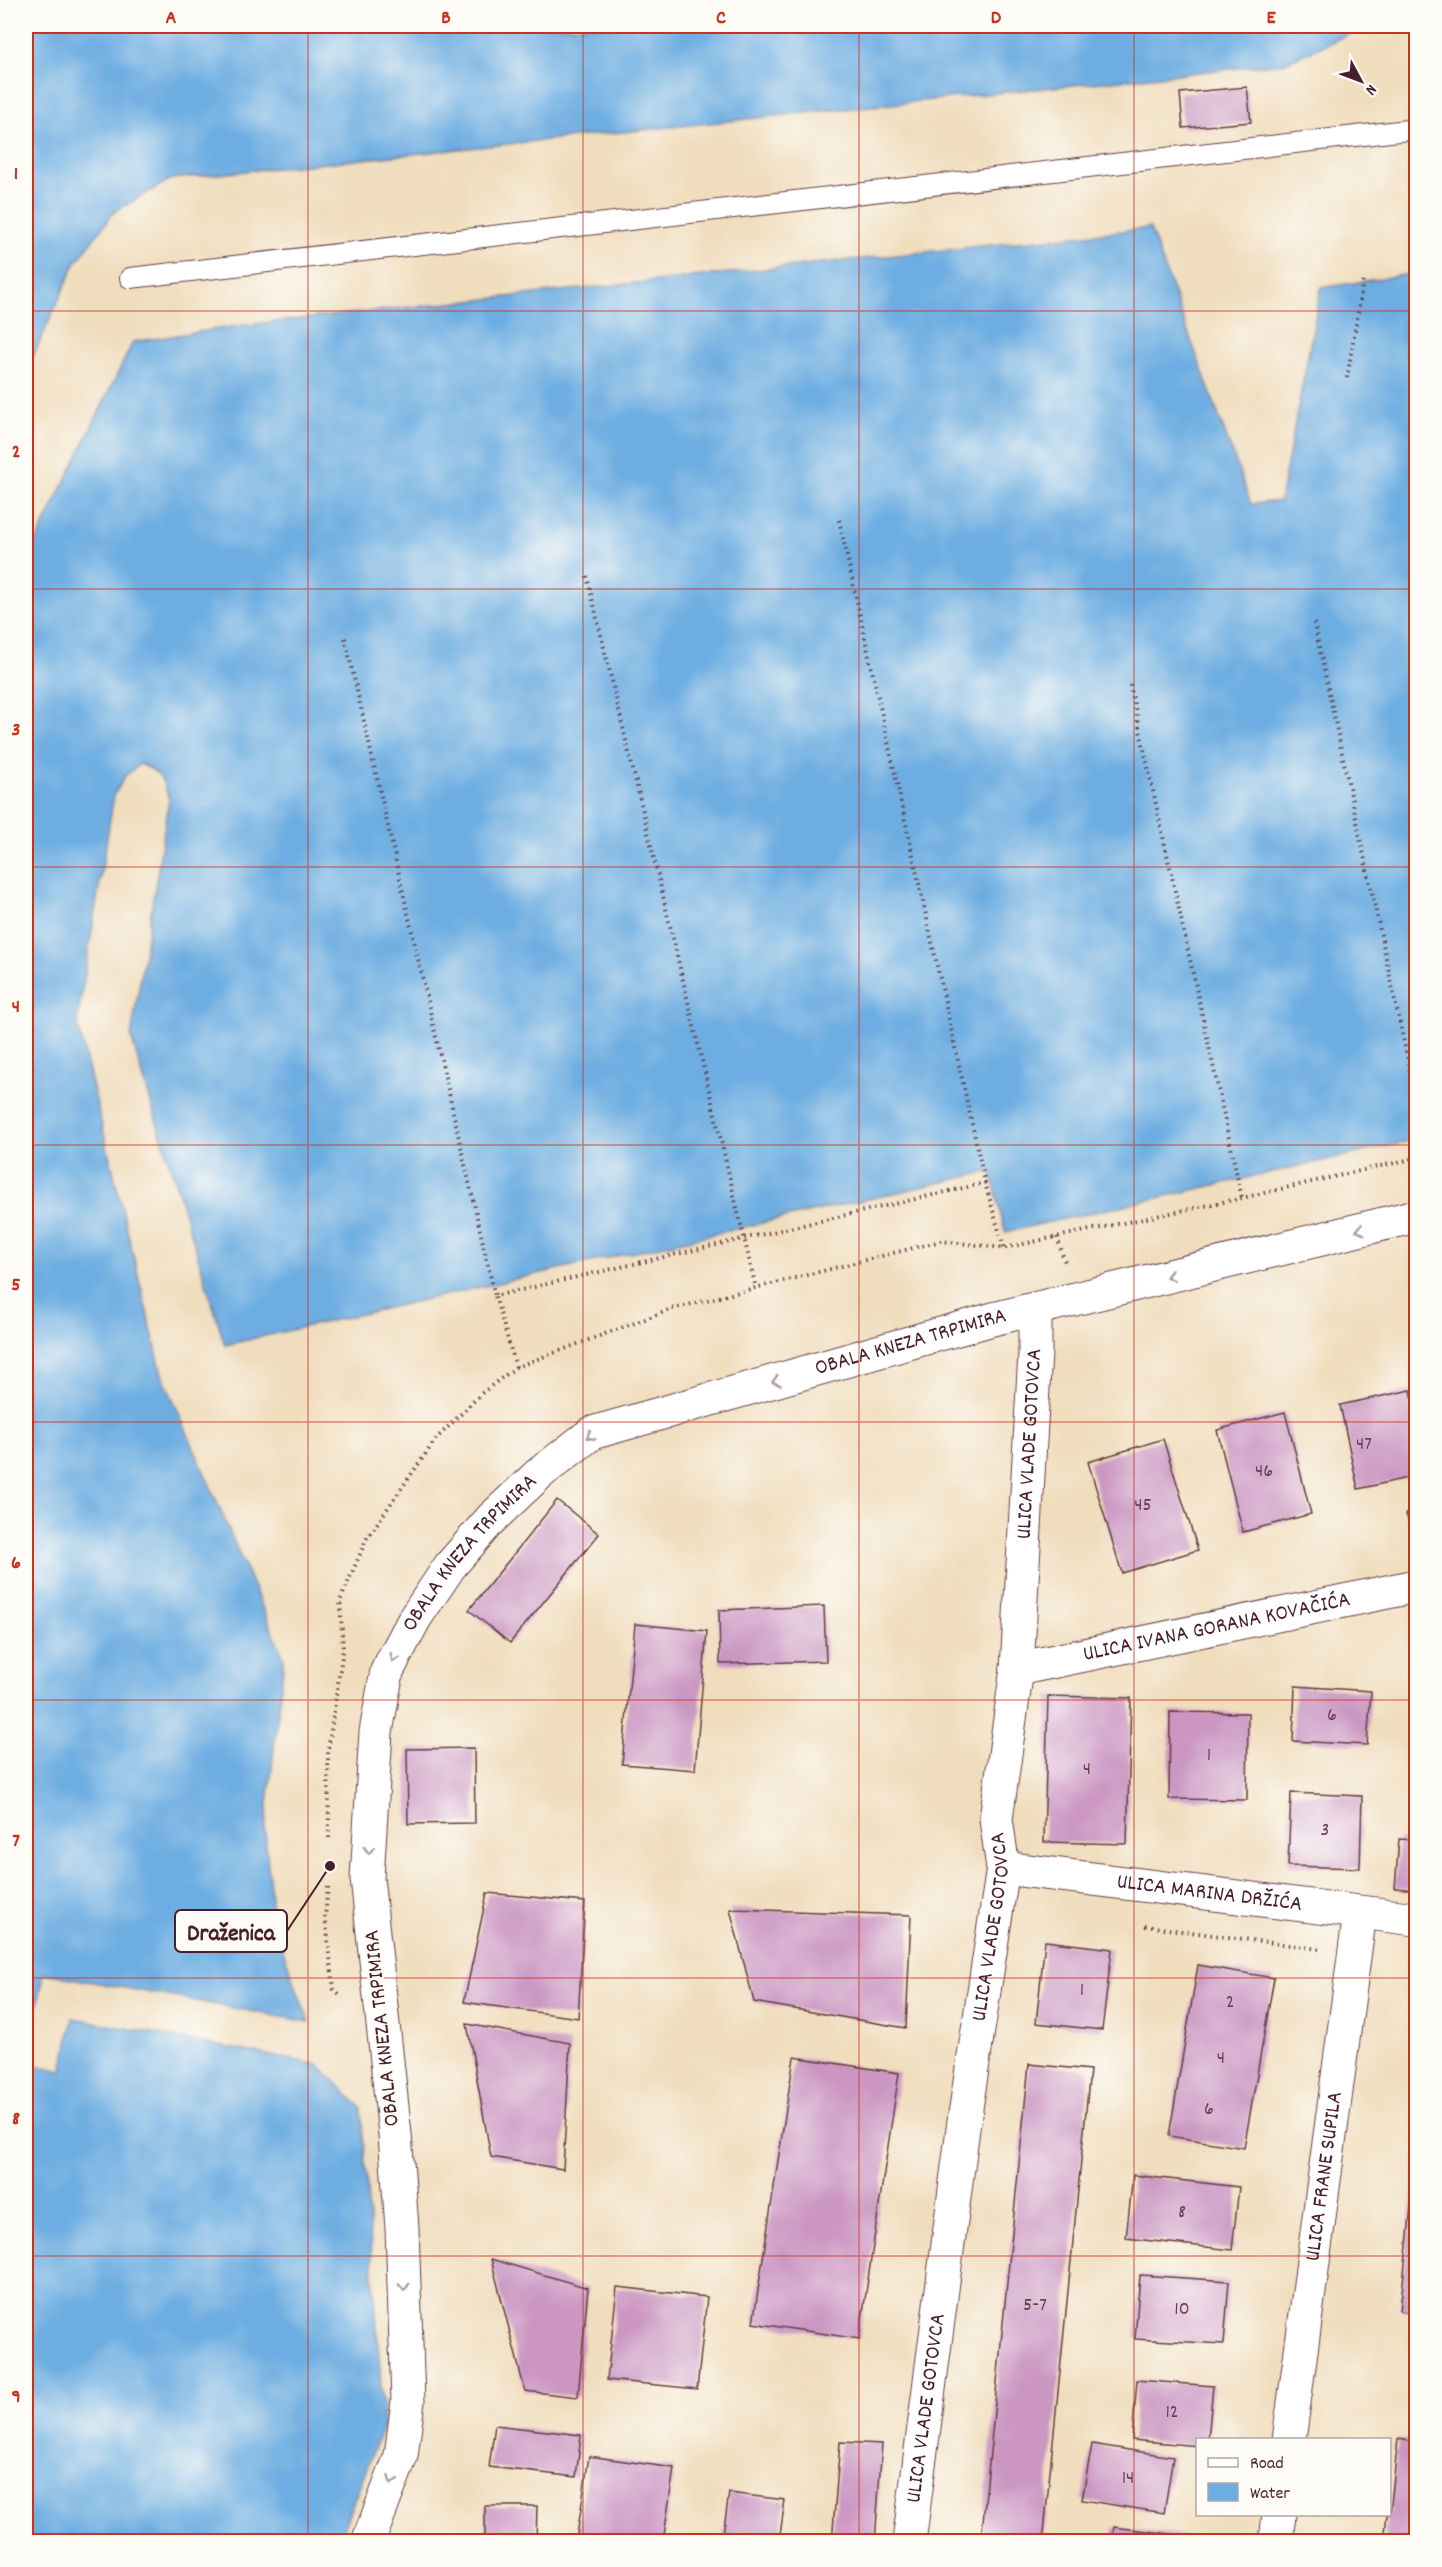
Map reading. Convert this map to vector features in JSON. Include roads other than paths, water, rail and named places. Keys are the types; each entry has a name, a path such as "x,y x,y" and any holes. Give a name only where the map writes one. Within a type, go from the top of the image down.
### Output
{"street":[{"name":"OBALA KNEZA TRPIMIRA","path":"369,2541 401,2456 408,2401 402,2228 395,2134 367,1878 376,1732 387,1671 415,1618 450,1566 490,1519 540,1473 592,1433 1035,1309 1416,1216"},
{"name":"ULICA VLADE GOTOVCA","path":"909,2541 964,2121 1003,1868 996,1819 1017,1669 1035,1353 1035,1309"},
{"name":"ULICA IVANA GORANA KOVAČIĆA","path":"1017,1669 1416,1586"},
{"name":"ULICA MARINA DRŽIĆA","path":"1003,1868 1416,1918"},
{"name":"ULICA FRANE SUPILA","path":"1289,2438 1360,1913"},
{"path":"1276,2541 1279,2516"}],"lane":[{"path":"130,278 1416,129"}],"water":[{"path":"26,26 1367,26 1284,63 171,179 114,212 75,264 26,372"},
{"path":"1150,228 1251,504 1280,501 1321,288 1416,273 1416,1140 1005,1232 991,1171 225,1345 131,1037 169,799 160,777 140,764 125,776 114,795 77,1022 162,1374 284,1658 265,1831 273,1923 309,2022 44,1973 27,2063 62,2071 73,2018 319,2065 361,2108 384,2424 338,2541 26,2541 26,562 133,342 244,325"}],"place":[{"name":"Draženica","path":"330,1866"}]}
